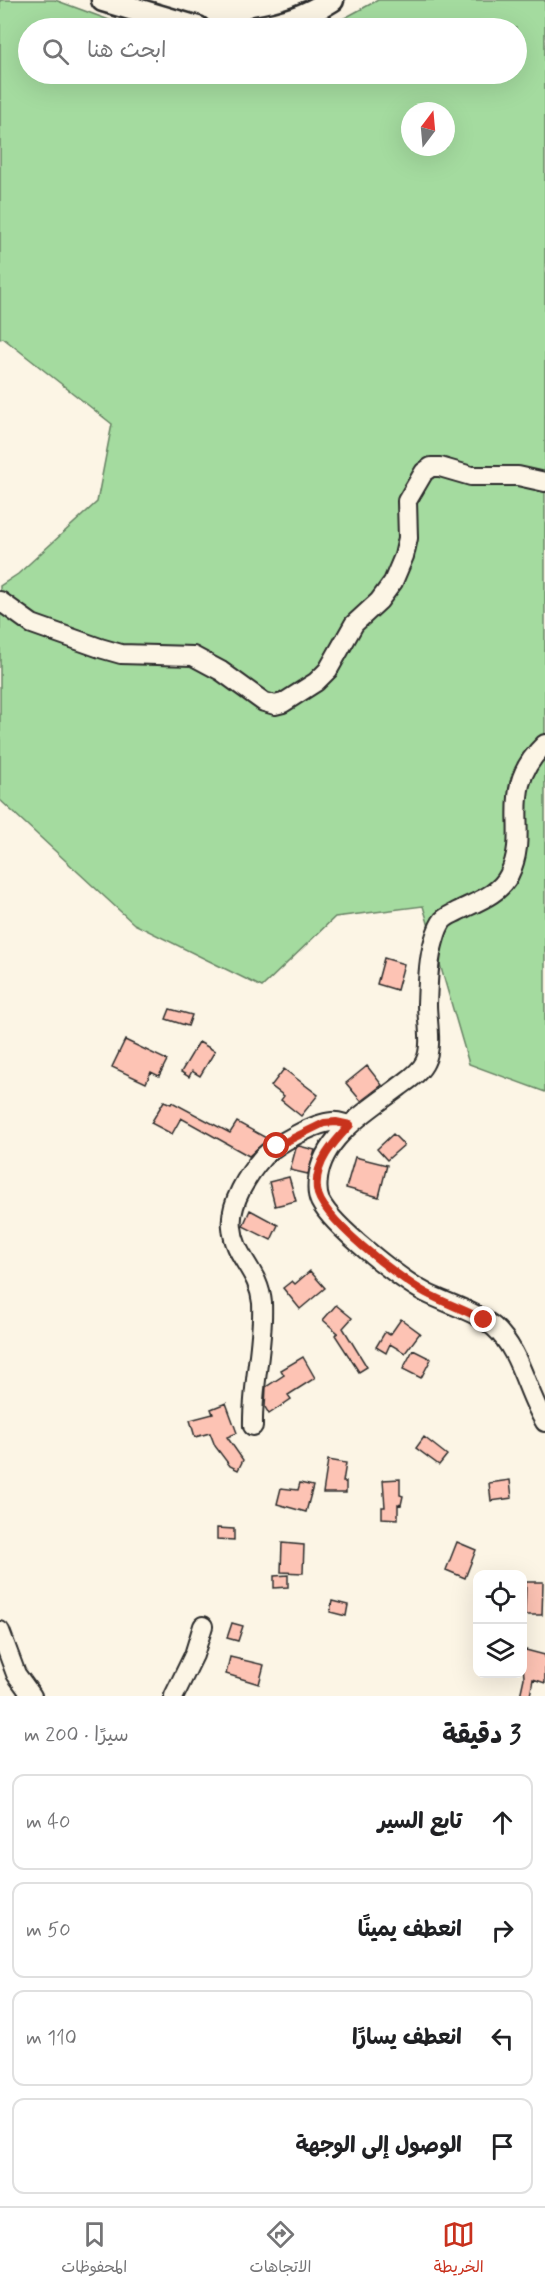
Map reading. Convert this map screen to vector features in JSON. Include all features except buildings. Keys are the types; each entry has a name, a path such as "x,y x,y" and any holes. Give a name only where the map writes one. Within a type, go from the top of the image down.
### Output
{"main road":[{"path":"103,0 164,18"},
{"path":"298,18 332,0"}],"street":[{"path":"0,601 32,624 121,654 193,656 220,671 264,702 275,705 284,703 316,682 328,670 354,624 379,601 393,582 404,556 408,538 407,501 424,472 431,467 440,467 471,476 518,476 545,482"},
{"path":"545,744 527,765 521,778 517,796 516,854 508,877 495,891 444,920 437,931 429,966 426,1061 416,1073 350,1125 333,1144 318,1172 317,1188 320,1201 346,1230 411,1284 484,1320 496,1329 507,1343 545,1422"},
{"path":"253,1426 253,1391 261,1347 261,1300 259,1283 234,1239 231,1221 235,1206 241,1192 264,1156 277,1146 324,1123 336,1122 350,1125"},
{"path":"174,1696 194,1655 203,1626"},
{"path":"0,1631 16,1674 32,1696"}],"green space":[{"path":"0,0 55,0 104,18 18,18 18,84 527,84 527,18 345,18 378,0 545,0 545,1092 469,1064 423,906 335,917 262,987 134,924 0,800 0,586 18,574 97,502 112,424 3,338 0,339"}],"route":[{"path":"277,1146 324,1123 336,1122 350,1125 333,1144 318,1172 317,1188 320,1201 329,1214 346,1230 411,1284 484,1320"}]}
